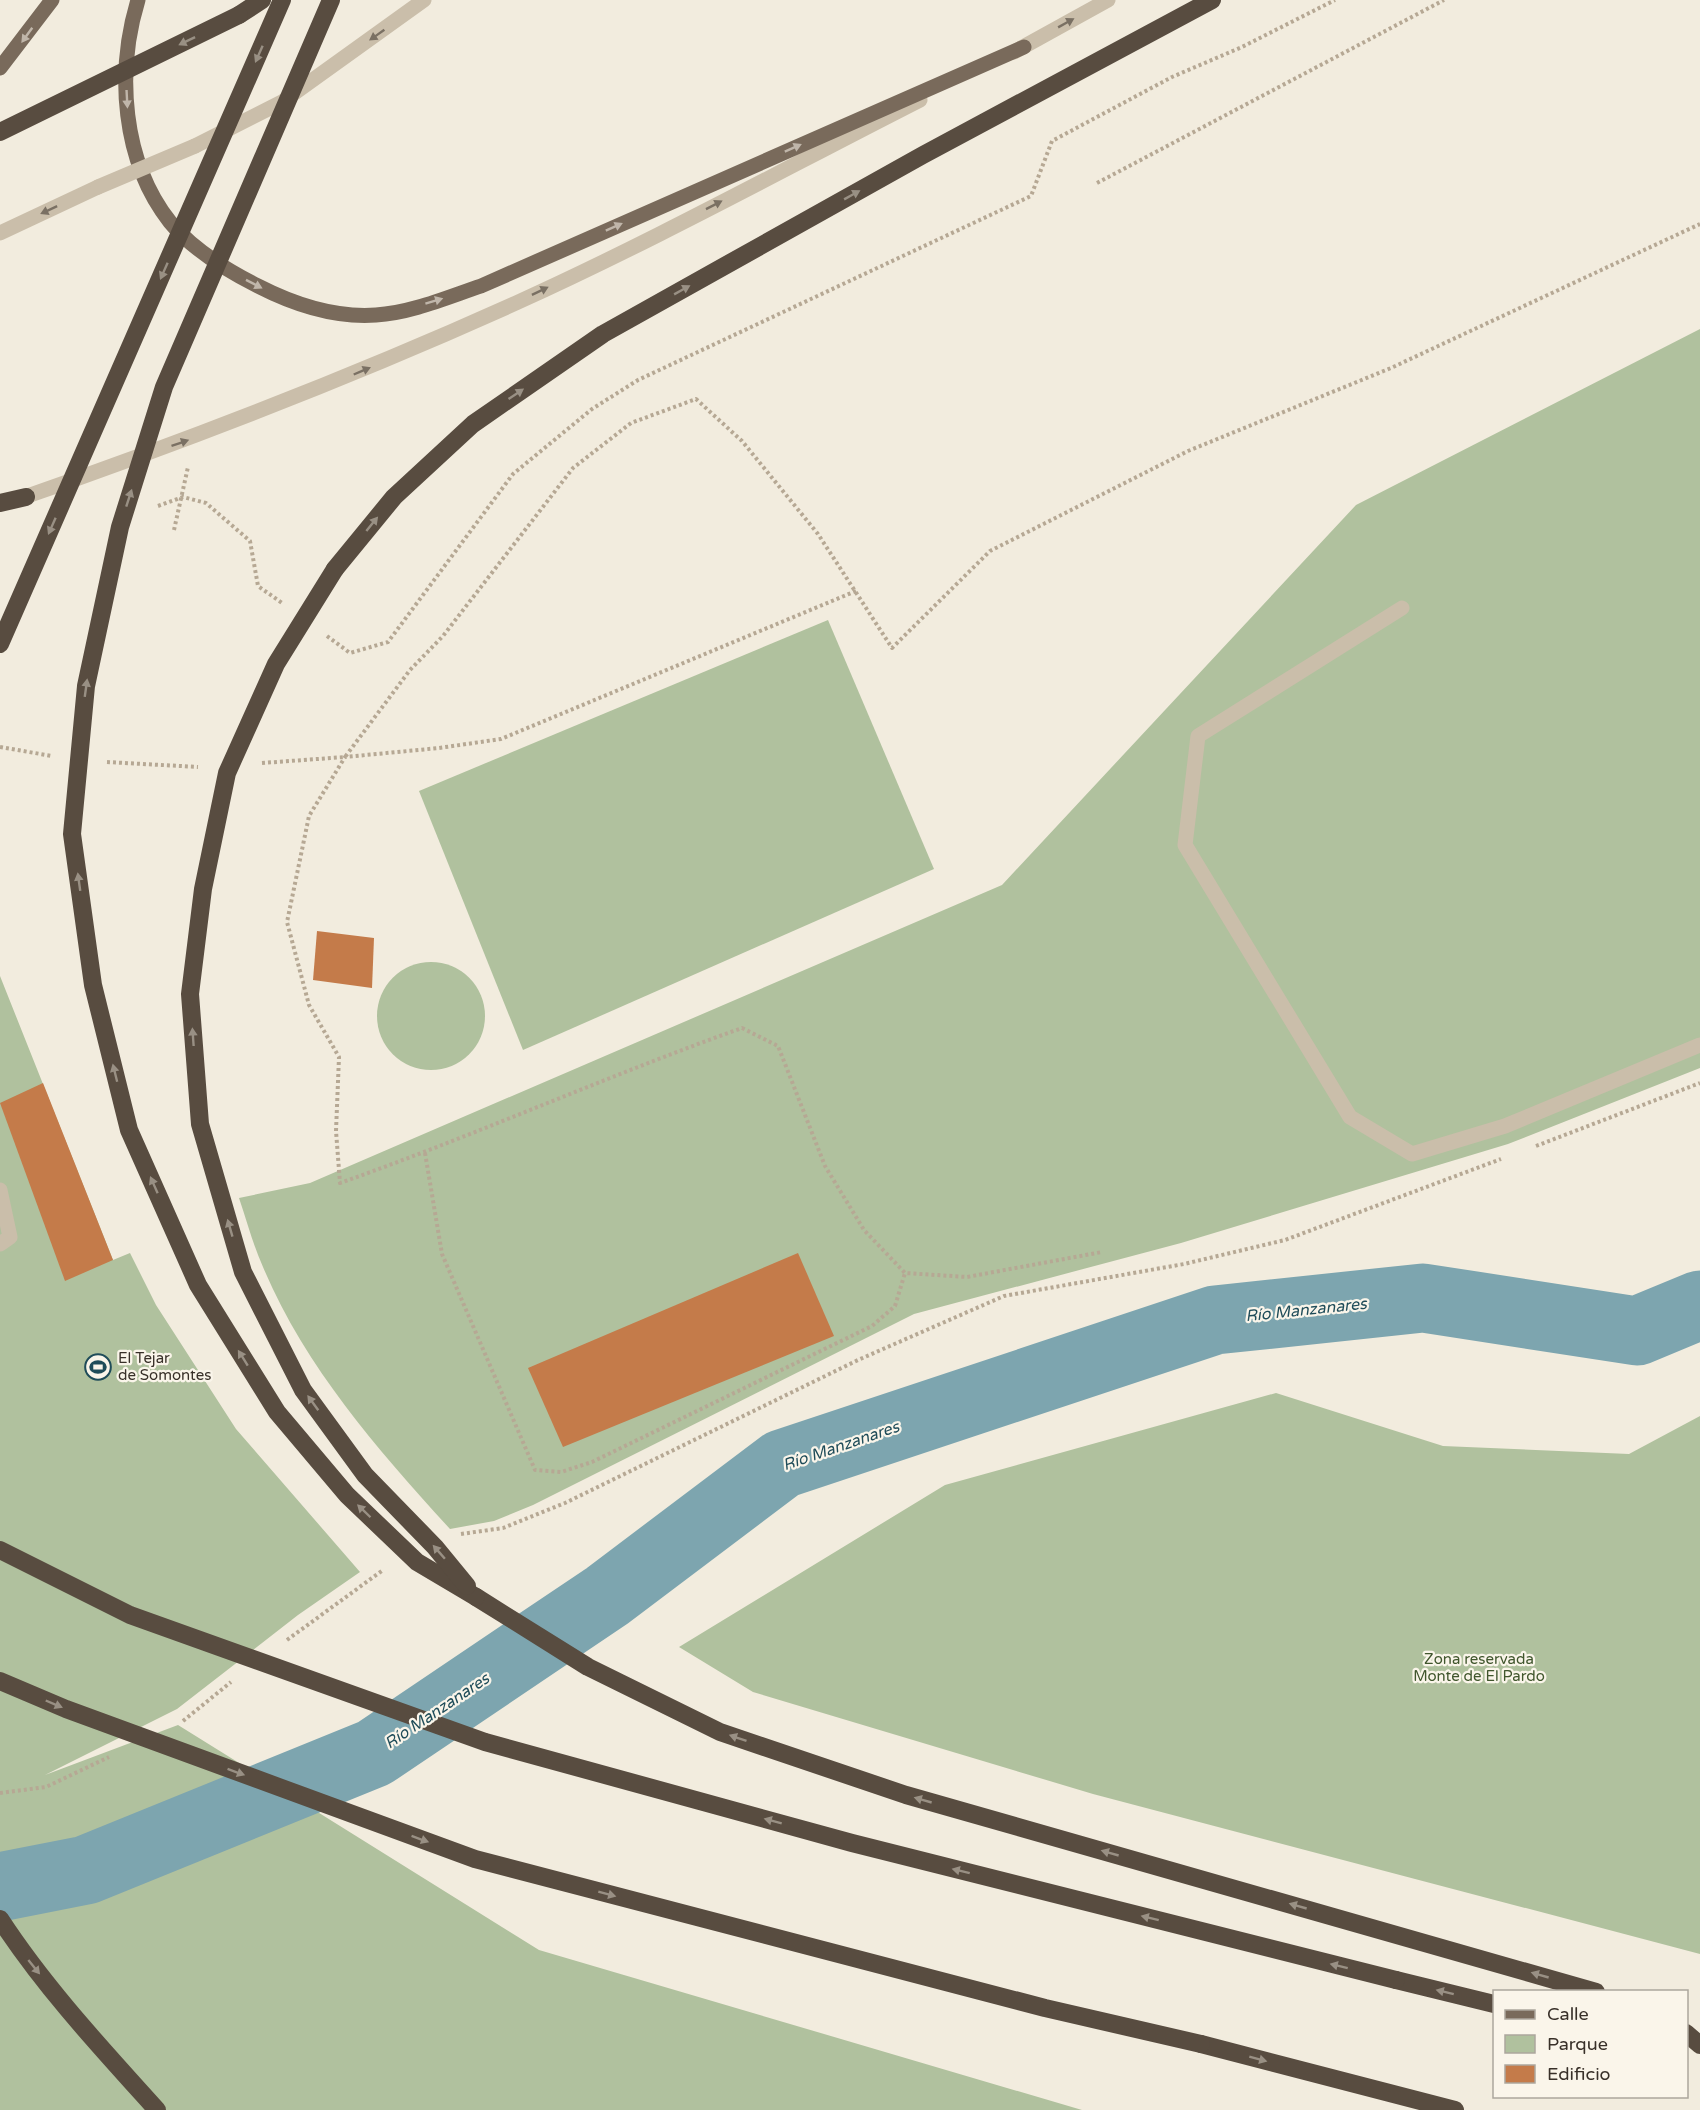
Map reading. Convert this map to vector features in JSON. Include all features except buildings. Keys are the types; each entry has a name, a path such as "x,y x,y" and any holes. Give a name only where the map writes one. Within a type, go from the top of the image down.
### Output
{"highway":[{"path":"0,132 239,15 262,0"},
{"path":"0,644 282,0"},
{"path":"331,0 164,387 120,527 86,686 72,834 93,985 129,1130 198,1285 277,1412 347,1495 417,1562 588,1667 720,1732 906,1796 1589,1990"},
{"path":"476,1597 435,1547 365,1475 303,1390 243,1272 200,1124 190,994 203,889 227,773 276,664 335,569 394,497 472,424 603,334 922,155 1212,0"},
{"path":"0,505 26,497"},
{"path":"0,1550 130,1615 485,1742 852,1843 1493,2004"},
{"path":"0,1681 66,1709 475,1859 1045,2008 1201,2044 1455,2110"},
{"path":"0,1919 16,1944 86,2032 157,2110"},
{"path":"1688,2035 1700,2045"}],"main road":[{"path":"0,68 52,0"},
{"path":"138,0 126,56 126,103 133,143 147,186 171,222 201,251 238,276 280,298 332,314 377,315 429,303 481,285 1024,47"}],"street":[{"path":"0,233 98,187 195,146 282,102 424,0"},
{"path":"26,497 192,438 360,372 518,302 658,234 1024,47 1108,0"},
{"path":"1402,608 1198,736 1185,845 1350,1117 1412,1154 1505,1126 1700,1045"},
{"path":"0,1190 10,1237 0,1245"}],"path":[{"path":"322,633 350,653 388,642 513,474 592,409 638,380 1031,196 1052,141 1172,77 1242,47 1335,0"},
{"path":"1097,183 1444,0"},
{"path":"1102,1252 967,1277 905,1273 864,1230 825,1166 778,1046 742,1028 674,1052 425,1153 340,1184 336,1131 339,1057 309,1005 287,922 309,816 345,757 410,670 443,636 573,468 631,423 696,399 742,441 818,534 892,648 990,551 1188,452 1391,368 1700,224"},
{"path":"174,530 183,497 192,438"},
{"path":"183,497 206,503 250,541 258,586 285,606"},
{"path":"252,763 439,748 501,739 856,591"},
{"path":"0,747 24,754 57,757"},
{"path":"101,761 182,768 205,766"},
{"path":"1525,1150 1700,1083"},
{"path":"425,1153 442,1254 535,1470 561,1472 592,1462 873,1326 895,1306 905,1273"},
{"path":"455,1536 503,1528 565,1503 858,1360 1004,1296 1184,1264 1285,1240 1503,1158"},
{"path":"283,1643 385,1568"},
{"path":"178,1725 236,1678"},
{"path":"0,1793 46,1787 117,1754"}],"green space":[{"path":"1700,329 1700,1068 1508,1144 1181,1243 914,1314 533,1505 494,1521 450,1529 370,1438 345,1406 300,1339 263,1267 239,1198 310,1183 1002,885 1356,505"},
{"path":"828,620 934,869 523,1050 419,791"},
{"path":"431,962 452,966 469,978 481,995 485,1016 481,1037 469,1054 452,1066 431,1070 410,1066 393,1054 381,1037 377,1016 381,995 393,978 410,966"},
{"path":"0,976 113,1260 130,1253 156,1305 236,1429 360,1572 298,1615 177,1709 45,1775 178,1725 539,1950 1082,2110 0,2110"},
{"name":"Zona reservada Monte de El Pardo","path":"1276,1393 1443,1446 1629,1454 1700,1416 1700,1954 1093,1794 753,1692 679,1647 945,1485"}],"waterway":[{"name":"Río Manzanares","path":"0,1887 86,1870 374,1753 607,1596 782,1464 1215,1320 1423,1298 1637,1331 1700,1305"}],"place":[{"name":"El Tejar de Somontes","path":"98,1367"}]}
